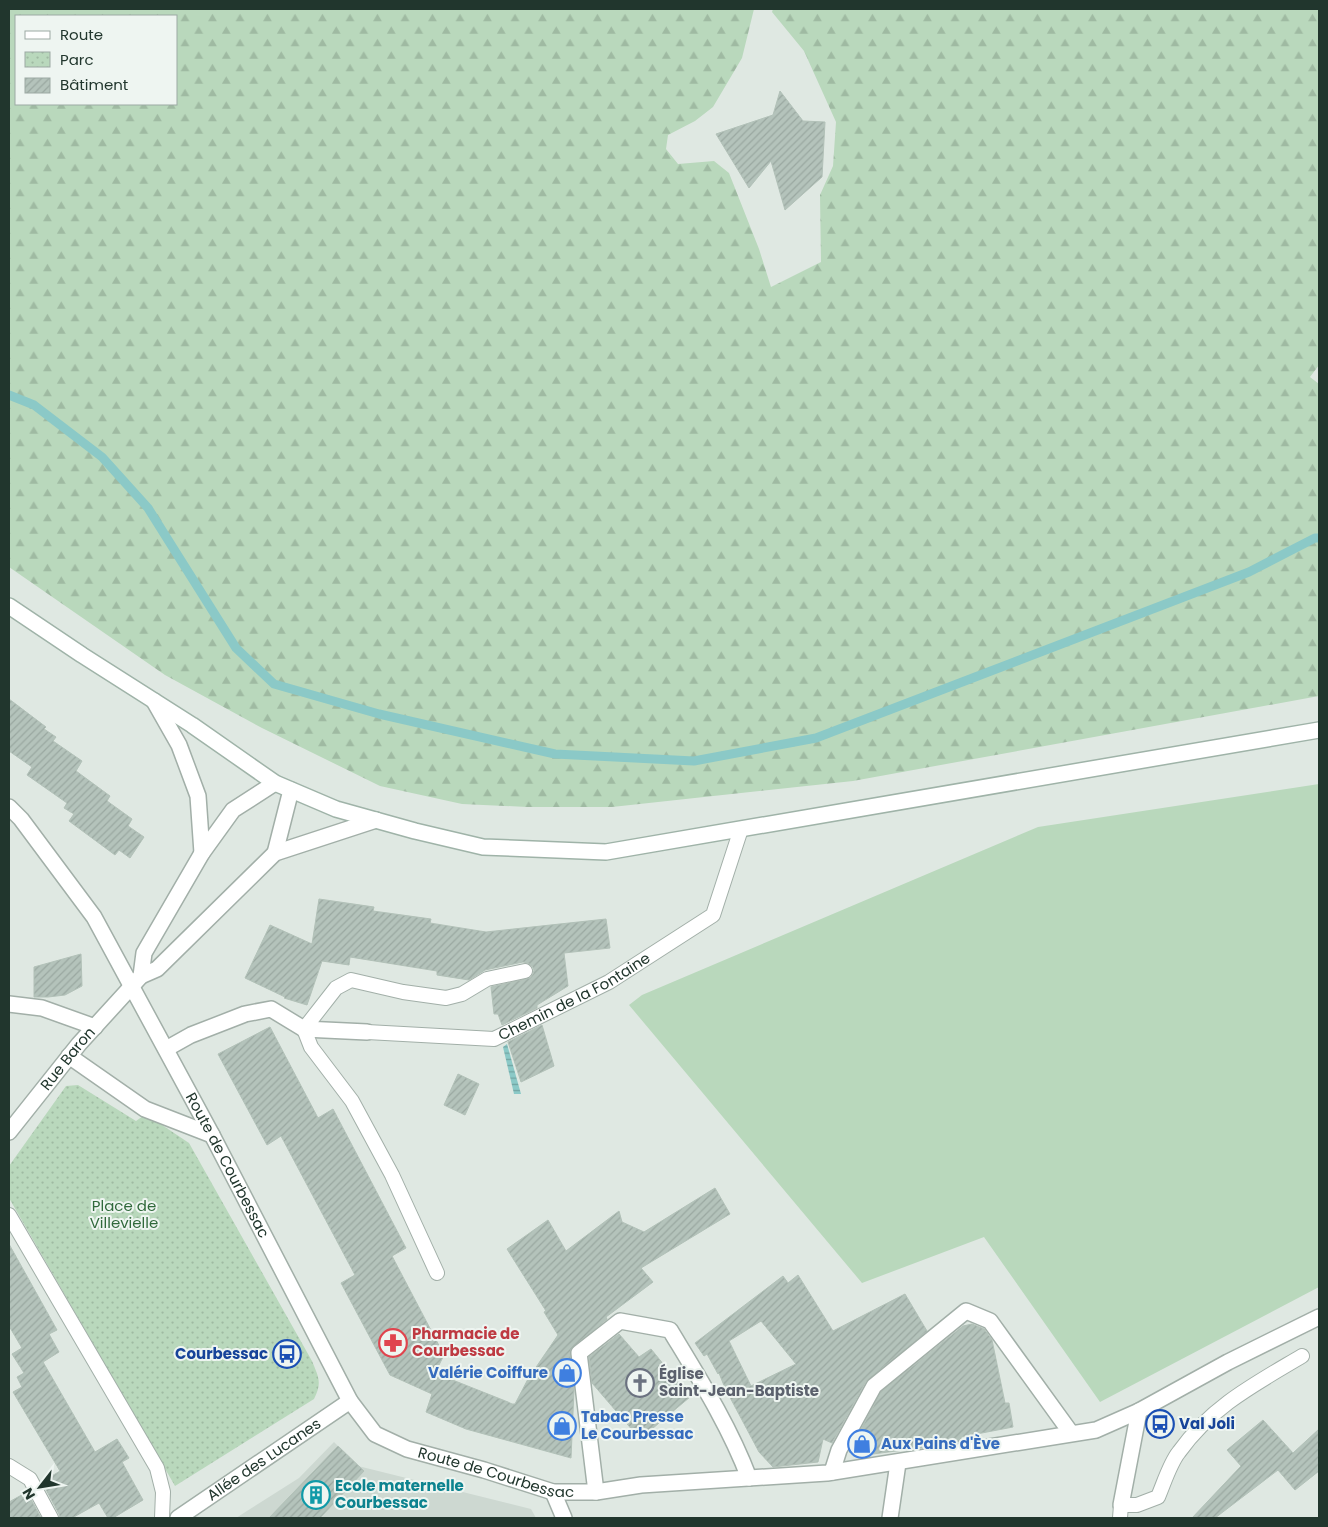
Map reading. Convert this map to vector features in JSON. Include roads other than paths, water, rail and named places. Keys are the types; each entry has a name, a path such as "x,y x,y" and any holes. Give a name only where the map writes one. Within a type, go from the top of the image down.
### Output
{"street":[{"path":"9,606 192,724 275,783 336,809 484,847 606,852 1319,730"},
{"path":"154,701 179,745 198,796 202,853"},
{"path":"141,976 144,953 202,853 233,810 275,783"},
{"path":"275,853 291,790"},
{"name":"Route de Courbessac","path":"9,807 21,818 94,917 212,1135 350,1401 375,1434 407,1449 484,1470 553,1492 596,1492 642,1485 832,1472 1096,1430 1139,1411 1228,1362 1319,1317"},
{"path":"141,976 157,969 275,853 376,820"},
{"name":"Rue Baron","path":"9,1132 69,1056 141,976"},
{"path":"9,1004 42,1008 95,1027"},
{"name":"Chemin de la Fontaine","path":"166,1049 192,1035 245,1014 271,1009 304,1029 367,1032"},
{"path":"69,1056 145,1109 212,1135"},
{"path":"832,1472 839,1450 874,1386 966,1311 990,1321 1071,1433"},
{"path":"596,1492 579,1353 620,1321 670,1330 713,1401 740,1454 749,1478"},
{"name":"Allée des Lucanes","path":"178,1518 350,1401"},
{"path":"1120,1512 1139,1411"},
{"path":"890,1518 898,1462"},
{"path":"553,1492 564,1518"}],"lane":[{"name":"Chemin de la Fontaine","path":"367,1032 494,1039 609,982 713,915 741,829"},
{"path":"437,1273 392,1175 352,1101 311,1047 304,1029 336,988 351,980 403,992 446,998 462,994 487,979 525,971"},
{"path":"9,1215 157,1468 163,1492 162,1518"},
{"path":"1120,1512 1158,1497 1178,1453 1210,1415 1242,1391 1302,1356"},
{"path":"9,1466 30,1479 51,1518"}],"water":[{"path":"507,1044 521,1094 514,1094 503,1047"}],"waterway":[{"path":"9,395 34,405 102,457 148,508 236,648 274,684 379,714 555,754 694,761 816,738 1249,572 1315,538 1319,538"}],"place":[{"name":"Pharmacie de Courbessac","path":"393,1343"},
{"name":"Courbessac","path":"287,1354"},
{"name":"Valérie Coiffure","path":"567,1373"},
{"name":"Église Saint-Jean-Baptiste","path":"640,1383"},
{"name":"Val Joli","path":"1160,1424"},
{"name":"Tabac Presse Le Courbessac","path":"562,1426"},
{"name":"Aux Pains d'Ève","path":"862,1444"},
{"name":"Ecole maternelle Courbessac","path":"316,1495"}],"park label":[{"name":"Place de Villevielle","path":"124,1214"}]}
